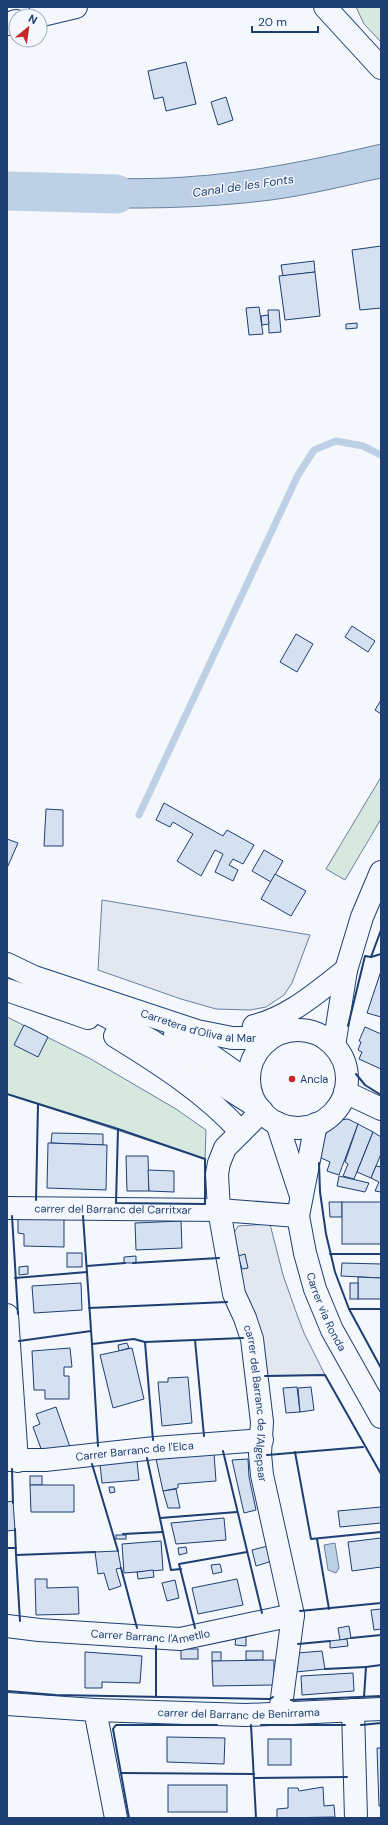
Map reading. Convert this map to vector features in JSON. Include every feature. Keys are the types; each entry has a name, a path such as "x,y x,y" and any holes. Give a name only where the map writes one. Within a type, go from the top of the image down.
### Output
{"street":[{"path":"48,14 76,7"},
{"path":"325,7 381,68"},
{"path":"334,1046 346,970 362,917 381,872"},
{"name":"Carretera d'Oliva al Mar","path":"7,964 42,981 214,1036 232,1038 270,1038"},
{"path":"127,1007 174,1013 227,1027 253,1027 276,1020 293,1010 346,970"},
{"path":"297,1030 346,970"},
{"path":"42,981 88,1018 198,1092 225,1114 240,1132"},
{"path":"42,981 152,1041 266,1114 296,1127 316,1124 328,1117 338,1106 345,1092 345,1068 341,1056 334,1046 324,1038 311,1032 297,1030 283,1032 270,1038 260,1047 253,1059 249,1072 249,1082 250,1091 266,1114"},
{"path":"7,990 88,1018"},
{"name":"Carretera d'Oliva al Mar","path":"127,1007 202,1049 249,1082"},
{"path":"345,1092 381,1109"},
{"name":"carrer del Barranc de l'Algepsar","path":"266,1114 240,1132 225,1148 219,1163 217,1174 219,1210 234,1294 245,1318 252,1339 262,1422 260,1454 262,1475 293,1615 280,1713"},
{"name":"Carrer via Ronda","path":"266,1114 300,1207 310,1272 325,1316 340,1346 381,1417"},
{"name":"Carrer via Ronda","path":"300,1207 316,1124"},
{"name":"carrer del Barranc del Carritxar","path":"7,1208 219,1210 300,1207"},
{"path":"7,1315 12,1461"},
{"name":"Carrer Barranc de l'Elca","path":"12,1461 46,1460 155,1448 262,1440"},
{"name":"Carrer Barranc l'Ametllo","path":"7,1626 39,1630 180,1639 293,1615"},
{"name":"carrer del Barranc de Benirrama","path":"7,1704 96,1710 246,1715 381,1709"},
{"path":"96,1710 116,1818"},
{"path":"352,1710 356,1818"}],"shaded area":[{"path":"356,7 381,7 381,42 364,24"},
{"path":"381,777 381,819 345,880 326,869"},
{"path":"102,900 310,935 292,983 284,995 266,1007 250,1010 216,1009 181,999 98,970"},
{"path":"7,1017 89,1058 176,1109 206,1130 205,1159 7,1094"},
{"path":"270,1224 283,1275 295,1309 304,1333 325,1375 263,1376 232,1237 238,1226"}],"water":[{"path":"381,144 381,178 312,193 271,200 192,207 61,207 63,178 124,179 210,175 284,165"},
{"path":"335,1543 339,1568 336,1573 328,1570 324,1545"}],"building":[{"path":"186,62 196,104 166,111 163,97 154,99 148,71"},
{"path":"226,97 233,120 218,125 211,102"},
{"path":"381,246 381,308 360,310 352,250"},
{"path":"314,261 315,272 283,276 281,265"},
{"path":"315,272 320,316 285,320 279,276"},
{"path":"259,307 263,334 249,335 246,308"},
{"path":"268,310 279,310 281,332 269,333"},
{"path":"268,315 269,324 262,325 261,316"},
{"path":"357,323 357,328 346,329 346,324"},
{"path":"352,626 375,641 368,652 345,637"},
{"path":"296,634 313,644 297,672 280,662"},
{"path":"381,700 381,714 375,710"},
{"path":"164,803 223,836 227,830 254,845 243,864 233,859 229,865 238,870 233,881 215,872 223,854 215,850 201,876 177,861 193,834 173,822 170,827 156,820"},
{"path":"46,809 63,810 63,846 44,846"},
{"path":"7,839 18,843 7,868"},
{"path":"264,850 283,861 271,882 252,871"},
{"path":"275,874 306,891 291,916 261,899"},
{"path":"381,971 381,1017 367,1013"},
{"path":"24,1025 48,1037 38,1057 14,1045"},
{"path":"365,1027 381,1034 381,1069 359,1059 362,1052 358,1050 361,1042 359,1041"},
{"path":"348,1119 358,1124 339,1175 327,1171 330,1162 319,1157 322,1141 329,1128 340,1120"},
{"path":"358,1124 373,1132 354,1179 343,1176 348,1164 345,1162"},
{"path":"373,1132 381,1137 381,1154 371,1178 357,1172"},
{"path":"52,1133 103,1134 103,1145 51,1143"},
{"path":"48,1143 107,1145 106,1190 47,1188"},
{"path":"126,1156 148,1156 149,1191 127,1191"},
{"path":"376,1166 381,1167 381,1192 375,1191 379,1182 371,1178"},
{"path":"148,1170 174,1171 174,1192 149,1191"},
{"path":"339,1176 369,1183 365,1192 337,1186"},
{"path":"329,1202 342,1202 342,1217 330,1217"},
{"path":"342,1202 381,1202 381,1244 342,1244"},
{"path":"18,1218 64,1219 64,1247 24,1246 24,1234 18,1233"},
{"path":"181,1221 182,1248 136,1250 135,1223"},
{"path":"67,1253 82,1253 82,1267 67,1267"},
{"path":"245,1254 248,1268 242,1269 238,1256"},
{"path":"136,1256 136,1263 124,1263 124,1257"},
{"path":"342,1263 381,1264 381,1278 341,1276"},
{"path":"28,1266 28,1274 19,1275 19,1267"},
{"path":"358,1277 381,1278 381,1299 358,1299"},
{"path":"81,1283 82,1310 34,1313 32,1286"},
{"path":"350,1283 358,1283 358,1299 350,1299"},
{"path":"127,1343 129,1348 119,1351 118,1345"},
{"path":"70,1348 72,1367 64,1367 64,1376 69,1376 69,1399 45,1399 45,1390 34,1390 32,1351"},
{"path":"132,1348 144,1399 113,1408 100,1355"},
{"path":"188,1377 192,1423 162,1426 158,1382 168,1382 168,1378"},
{"path":"297,1387 300,1412 286,1413 283,1388"},
{"path":"311,1387 314,1410 300,1412 298,1388"},
{"path":"56,1407 71,1450 43,1454 33,1427 40,1424 36,1414"},
{"path":"214,1454 216,1481 178,1484 178,1488 163,1491 156,1459"},
{"path":"248,1459 249,1477 256,1510 244,1513 232,1460"},
{"path":"137,1461 139,1480 102,1483 100,1464"},
{"path":"30,1476 42,1476 42,1485 30,1485"},
{"path":"30,1485 74,1485 74,1512 31,1512"},
{"path":"109,1487 114,1487 115,1492 110,1493"},
{"path":"176,1489 180,1508 168,1508 163,1491"},
{"path":"13,1501 15,1530 7,1531 7,1502"},
{"path":"381,1507 381,1523 340,1527 338,1511"},
{"path":"224,1518 226,1540 176,1544 171,1523"},
{"path":"116,1535 126,1535 126,1539 116,1539"},
{"path":"381,1538 381,1567 352,1571 348,1542"},
{"path":"161,1541 163,1570 124,1573 122,1544"},
{"path":"268,1546 272,1561 256,1566 252,1550"},
{"path":"186,1547 187,1553 179,1555 178,1548"},
{"path":"118,1551 121,1568 116,1569 121,1586 109,1590 104,1573 98,1574 95,1552"},
{"path":"220,1564 222,1572 213,1574 211,1565"},
{"path":"153,1570 154,1577 138,1579 137,1572"},
{"path":"35,1579 47,1579 47,1588 78,1587 79,1614 36,1615"},
{"path":"237,1579 243,1605 198,1614 192,1588"},
{"path":"175,1580 179,1598 167,1601 162,1583"},
{"path":"381,1609 381,1629 374,1630 371,1610"},
{"path":"349,1626 351,1638 340,1640 338,1628"},
{"path":"236,1636 246,1637 246,1646 235,1645"},
{"path":"347,1639 348,1646 330,1648 330,1641"},
{"path":"181,1649 198,1649 198,1659 181,1659"},
{"path":"246,1651 263,1651 263,1660 246,1660"},
{"path":"322,1651 325,1669 296,1672 297,1653"},
{"path":"85,1652 142,1656 140,1683 102,1682 102,1688 85,1688"},
{"path":"212,1652 221,1652 221,1661 212,1661"},
{"path":"274,1660 274,1685 213,1686 212,1661"},
{"path":"353,1673 354,1691 302,1695 301,1676"},
{"path":"167,1737 225,1738 224,1764 167,1762"},
{"path":"268,1739 291,1739 291,1765 268,1765"},
{"path":"377,1748 381,1748 381,1806 379,1806"},
{"path":"168,1785 227,1785 227,1812 168,1812"},
{"path":"323,1787 324,1806 334,1805 335,1817 277,1818 277,1809 288,1808 288,1788 298,1788 299,1791"}],"waterway":[{"name":"Canal de les Fonts","path":"7,191 116,194"},
{"path":"139,815 298,475 314,450 336,441 363,446 381,455"}],"wall":[{"path":"348,1026 365,956 371,957 381,930"},
{"path":"371,957 381,954"},
{"path":"356,1074 365,1085 381,1095"},
{"path":"7,1094 118,1129"},
{"path":"36,1200 38,1104"},
{"path":"118,1129 205,1159 205,1204 116,1203 118,1129"},
{"path":"319,1163 320,1192 326,1234 335,1272 349,1309 381,1368"},
{"path":"12,1216 18,1314"},
{"path":"83,1216 92,1344"},
{"path":"330,1254 381,1254"},
{"path":"133,1263 219,1258"},
{"path":"87,1266 125,1263"},
{"path":"15,1278 87,1272"},
{"path":"89,1308 227,1302"},
{"path":"349,1309 381,1309"},
{"path":"19,1341 91,1331"},
{"path":"153,1440 145,1342 243,1338"},
{"path":"98,1446 92,1344 134,1339 145,1342"},
{"path":"195,1340 204,1436"},
{"path":"265,1376 325,1375 381,1474"},
{"path":"267,1455 363,1447"},
{"path":"223,1451 262,1613"},
{"path":"295,1452 311,1539 381,1532"},
{"path":"147,1458 171,1570 181,1569"},
{"path":"92,1464 118,1551"},
{"path":"12,1469 13,1503"},
{"path":"160,1518 237,1512"},
{"path":"15,1529 16,1555"},
{"path":"123,1534 163,1532"},
{"path":"317,1539 329,1609"},
{"path":"7,1548 16,1548"},
{"path":"20,1621 16,1555 95,1552"},
{"path":"195,1628 179,1564 247,1552"},
{"path":"121,1568 137,1628"},
{"path":"300,1611 381,1603"},
{"path":"351,1638 381,1635"},
{"path":"298,1644 330,1641"},
{"path":"156,1646 156,1697"},
{"path":"364,1697 366,1667 381,1665"},
{"path":"325,1669 366,1667"},
{"path":"7,1691 56,1695 270,1699 273,1697"},
{"path":"291,1700 381,1696"},
{"path":"361,1725 381,1723"},
{"path":"129,1818 113,1729 116,1725 217,1725"},
{"path":"251,1725 256,1818"},
{"path":"261,1725 345,1725"},
{"path":"121,1773 254,1774"},
{"path":"254,1778 347,1777"}],"place":[{"name":"Ancla","path":"292,1079"}]}
